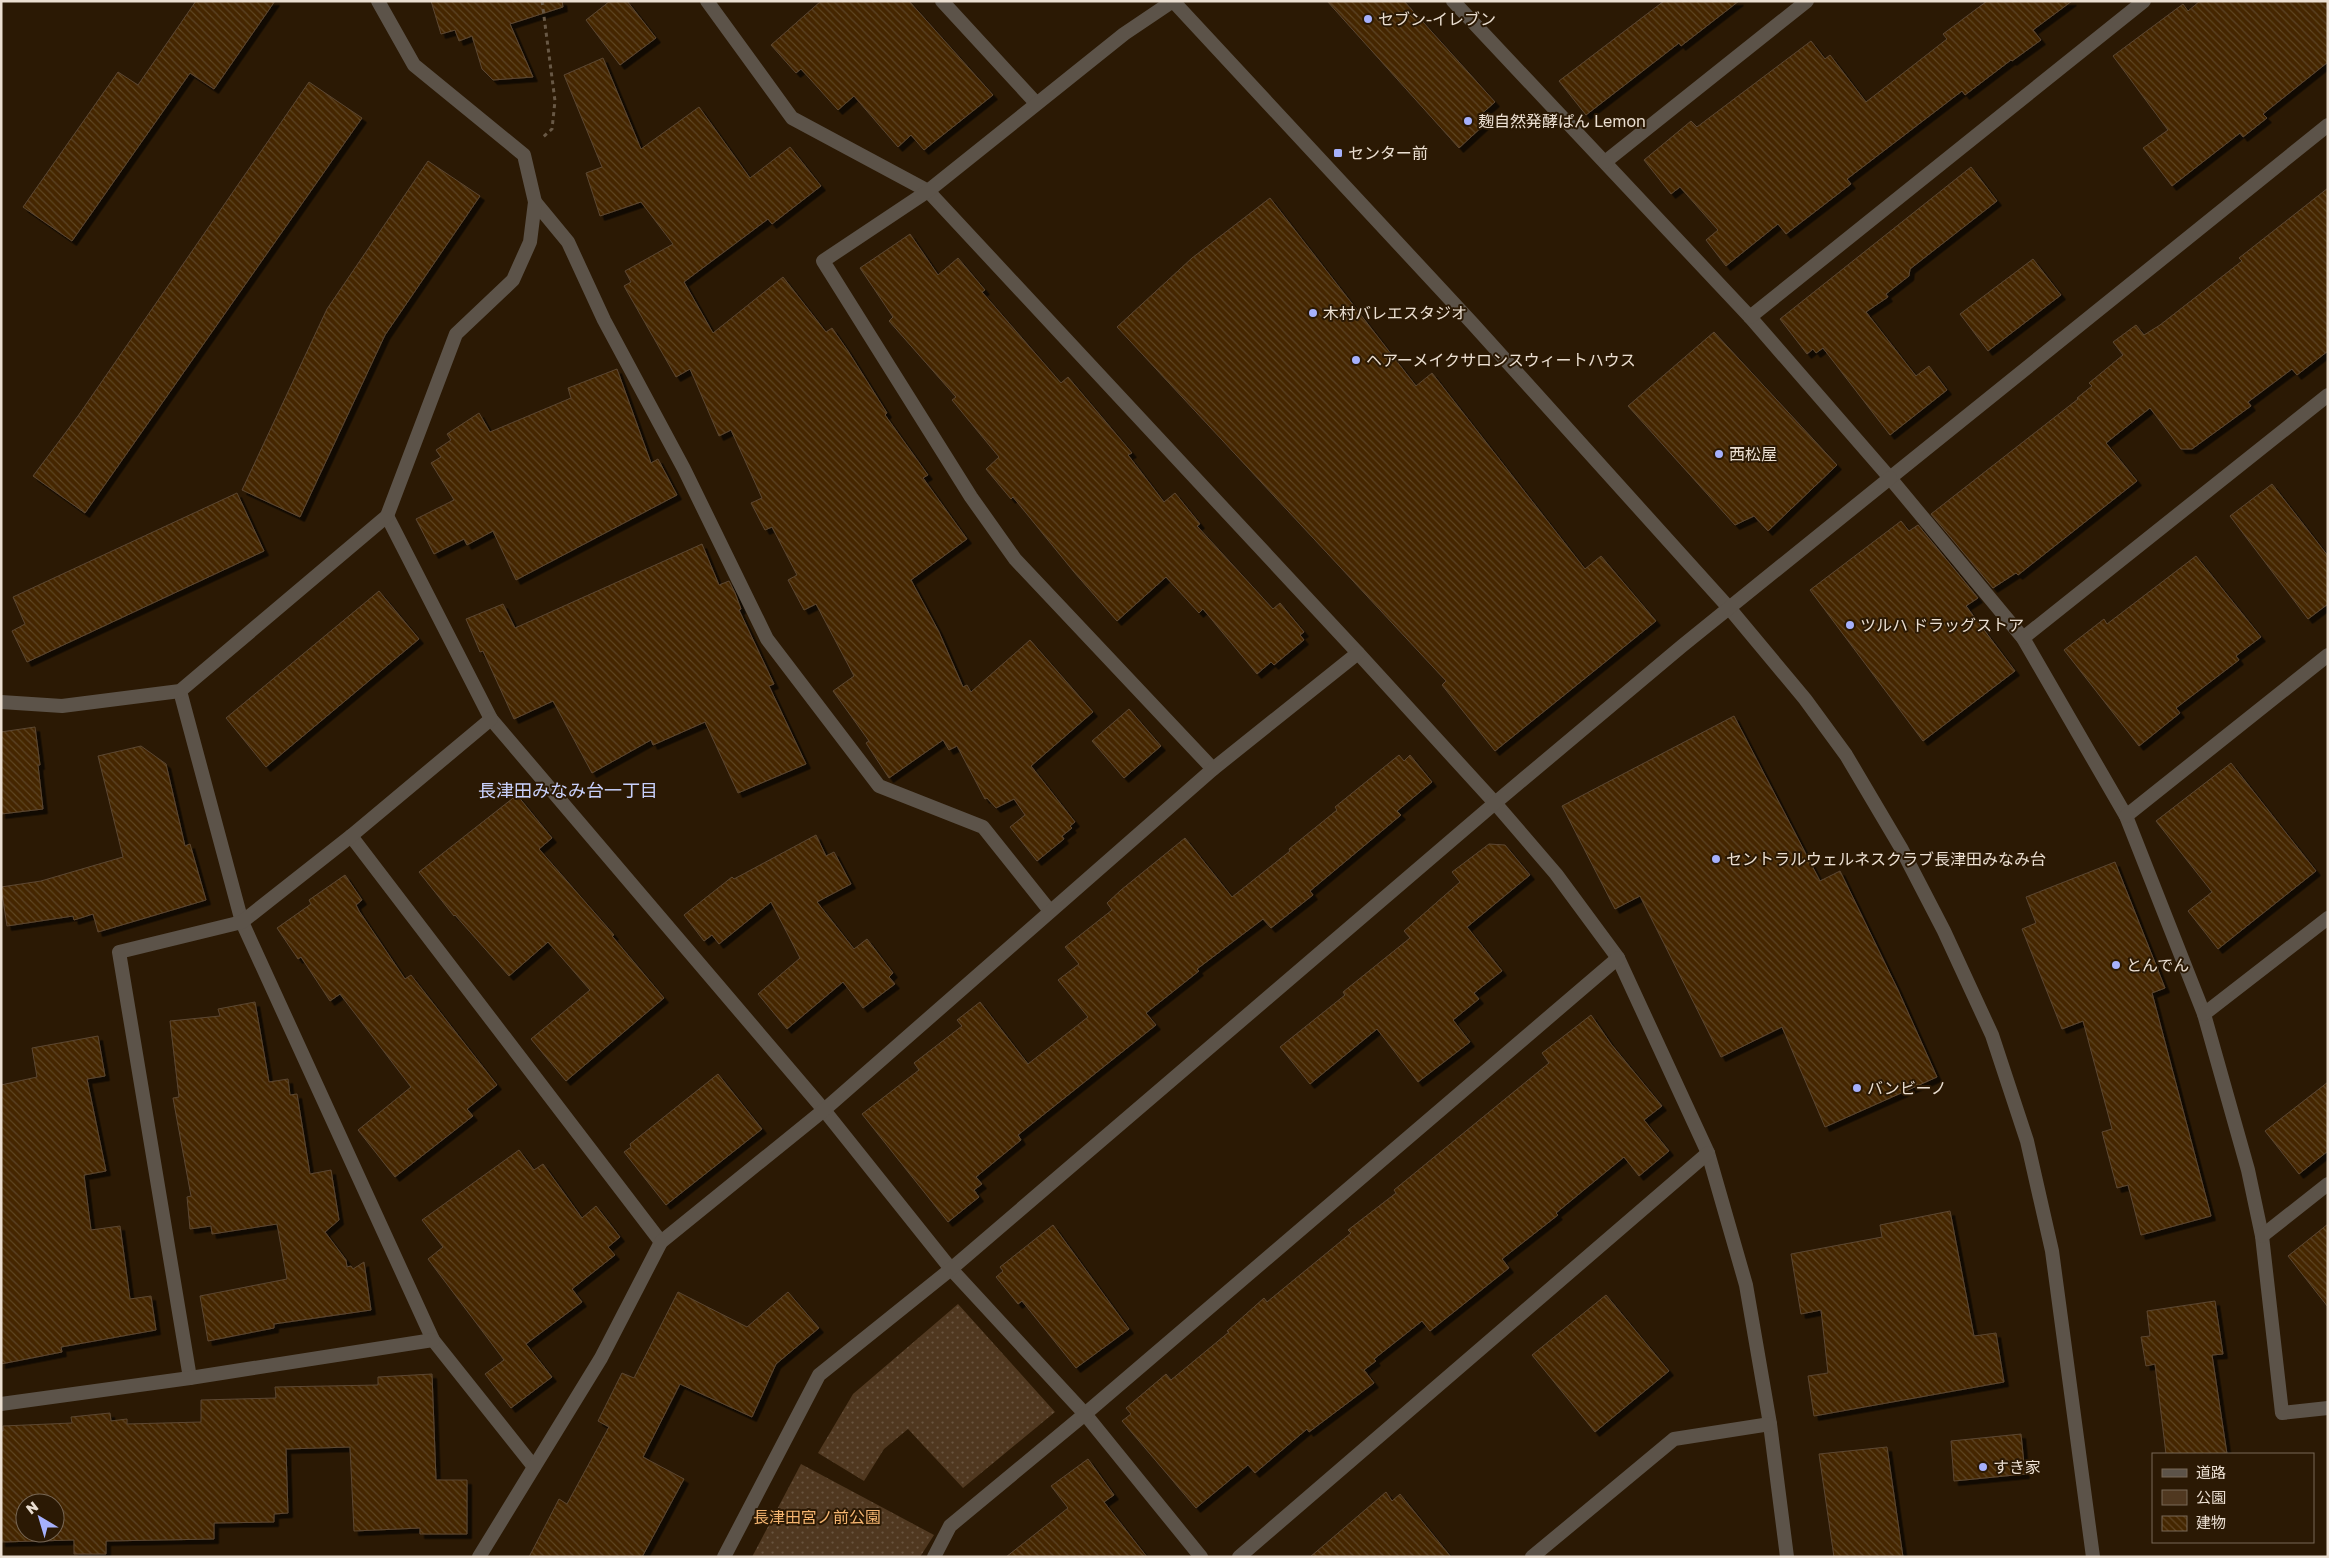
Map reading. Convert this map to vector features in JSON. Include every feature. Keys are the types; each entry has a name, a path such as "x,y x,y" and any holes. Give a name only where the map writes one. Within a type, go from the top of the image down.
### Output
{"street":[{"path":"1,702 62,706 180,691 387,516 456,334 513,280 530,242 535,202 524,155 414,65 378,1"},
{"path":"707,1 792,118 928,191 1495,803 1556,874 1618,958 1708,1153 1746,1286 1770,1424 1787,1557"},
{"path":"942,1 1036,103"},
{"path":"1213,769 1015,559 971,497 823,261 928,191 1124,34 1173,1 1473,324 1730,609 1805,700 1846,755 1901,848 1944,931 1992,1035 2027,1141 2052,1251 2093,1557"},
{"path":"1605,162 1807,1"},
{"path":"1750,318 2144,1"},
{"path":"1462,4 1750,318 1890,478 2023,638 2126,816 2204,1014 2248,1170 2262,1236 2282,1413 2328,1408"},
{"path":"724,1557 819,1375 951,1269 1495,803 1682,646 2328,124"},
{"path":"535,202 568,242 604,320 684,469 768,640 880,786 983,827 1050,911"},
{"path":"2023,638 2328,395"},
{"path":"387,516 490,719 824,1110 951,1269 1085,1414 1202,1557"},
{"path":"479,1557 601,1358 661,1242 824,1110 1213,769 1358,653"},
{"path":"2126,816 2328,655"},
{"path":"180,691 242,922 433,1340 534,1466"},
{"path":"190,1378 119,952 242,922 351,836 490,719"},
{"path":"351,836 661,1242"},
{"path":"2204,1014 2328,918"},
{"path":"934,1557 950,1526 1085,1414 1618,958"},
{"path":"1239,1557 1708,1153"},
{"path":"2262,1236 2328,1184"},
{"path":"1,1404 190,1378 433,1340"},
{"path":"1532,1557 1674,1439 1770,1424"}],"path":[{"path":"524,155 552,129 555,101 542,16 542,1"}],"green space":[{"path":"958,1304 1055,1412 963,1488 908,1429 884,1449 864,1481 818,1453 853,1394"},
{"name":"長津田宮ノ前公園","path":"801,1464 934,1535 920,1557 752,1557"}],"building":[{"path":"196,1 275,1 214,89 190,73 72,241 23,207 118,72 138,85"},
{"path":"431,1 562,1 563,7 510,24 533,77 493,80 482,69 472,36 459,41 455,30 441,34"},
{"path":"610,1 627,1 656,38 620,65 586,20"},
{"path":"821,1 909,1 993,95 924,150 911,135 898,147 854,96 838,110 801,69 796,73 771,45"},
{"path":"1327,1 1404,1 1495,102 1478,117 1485,124 1459,148"},
{"path":"1664,1 1739,1 1681,46 1679,43 1586,115 1559,81"},
{"path":"1987,1 2072,1 2033,30 2041,40 1965,95 1962,91 1847,179 1851,184 1786,234 1778,224 1726,266 1706,240 1718,230 1680,187 1671,194 1644,160 1691,121 1697,127 1811,41 1825,59 1830,55 1866,102 1947,39 1943,34"},
{"path":"2200,1 2328,1 2328,62 2263,114 2267,118 2243,137 2240,133 2172,186 2143,148 2168,130 2113,56 2183,4 2188,11"},
{"path":"603,58 641,149 699,107 750,178 790,147 821,186 772,224 768,219 684,282 713,333 783,277 826,332 832,328 848,351 887,413 885,415 928,475 923,478 967,539 911,580 939,632 963,687 967,685 971,692 1030,640 1093,712 1031,766 1075,822 1070,826 1072,828 1062,836 1064,839 1037,861 1010,827 1025,815 1014,799 996,808 987,798 985,799 957,746 949,750 943,740 889,778 866,743 869,741 833,691 854,676 816,604 804,610 788,580 797,575 772,527 765,530 751,503 762,498 731,430 719,436 690,369 676,377 624,286 631,282 625,271 673,244 641,202 600,216 586,173 602,167 564,75"},
{"path":"309,82 362,118 85,513 33,476 78,416"},
{"path":"428,161 480,196 385,335 300,517 242,490 327,309"},
{"path":"1971,167 1997,201 1910,269 1909,276 1886,294 1888,297 1866,312 1916,376 1929,366 1947,390 1890,435 1823,348 1816,353 1813,349 1807,354 1780,319"},
{"path":"2328,188 2328,351 2297,375 2292,369 2248,402 2251,406 2192,449 2181,449 2150,408 2106,443 2137,481 2018,575 2016,573 1993,588 1931,514 2092,386 2089,383 2123,355 2113,342 2136,325 2144,335 2160,325 2242,261 2239,258"},
{"path":"1270,198 1416,386 1432,373 1585,569 1601,556 1656,621 1495,751 1442,685 1446,681 1117,327 1192,258"},
{"path":"910,234 938,275 958,258 985,290 982,292 1061,383 1068,377 1132,453 1128,455 1164,502 1175,493 1200,524 1197,526 1273,609 1280,603 1304,632 1300,635 1304,640 1274,665 1271,662 1257,674 1203,609 1199,613 1166,577 1117,621 1013,497 1011,499 986,469 999,457 952,400 956,397 889,321 893,317 860,268"},
{"path":"2033,259 2061,295 1988,351 1960,314"},
{"path":"1714,332 1837,465 1768,531 1754,516 1735,525 1628,406"},
{"path":"617,369 651,463 658,459 677,495 516,580 493,531 467,545 464,539 434,554 416,519 454,500 431,463 441,457 436,450 451,440 447,434 479,413 490,432 571,398 568,388"},
{"path":"2272,484 2328,556 2328,604 2308,619 2230,516"},
{"path":"237,493 264,551 27,662 12,631 25,624 13,597"},
{"path":"1901,521 1909,531 1918,525 1978,598 1966,606 2015,671 1923,741 1810,590"},
{"path":"702,544 719,585 729,581 735,593 741,609 739,610 774,684 769,686 806,764 738,793 705,722 653,745 651,740 592,773 553,701 514,719 483,651 480,652 466,619 503,604 515,628"},
{"path":"2196,556 2261,637 2236,656 2239,660 2176,708 2180,713 2139,746 2064,650 2104,619 2107,624"},
{"path":"379,591 419,639 266,767 226,718"},
{"path":"1129,709 1161,746 1124,778 1092,741"},
{"path":"1734,716 1820,881 1840,871 1898,990 1937,1077 1825,1127 1782,1027 1721,1057 1640,896 1615,909 1562,806"},
{"path":"35,727 43,809 1,814 1,732"},
{"path":"141,746 166,764 185,846 190,844 206,900 98,932 93,914 74,920 73,916 7,926 1,887 41,881 123,857 98,756"},
{"path":"1399,755 1404,761 1410,755 1432,782 1397,811 1401,815 1310,891 1313,895 1271,928 1263,919 1197,969 1199,971 1146,1013 1156,1025 1018,1135 1021,1140 976,1177 982,1184 974,1190 979,1197 948,1222 862,1114 919,1070 914,1063 962,1026 957,1020 980,1002 1028,1064 1088,1017 1058,980 1079,964 1065,947 1112,910 1107,903 1121,890 1185,838 1232,897 1290,851 1289,849 1337,810 1335,807"},
{"path":"2231,763 2316,871 2218,949 2188,911 2212,892 2156,821"},
{"path":"517,795 552,838 539,849 614,935 612,936 664,998 566,1081 531,1039 590,990 548,942 509,976 454,916 419,872"},
{"path":"816,835 826,856 834,852 851,884 817,902 854,949 867,939 893,973 889,977 895,984 863,1008 843,982 787,1029 758,994 800,958 771,902 719,944 712,935 704,941 684,915 732,877 734,879"},
{"path":"1489,844 1505,845 1530,875 1467,927 1502,971 1474,993 1479,999 1453,1020 1470,1042 1418,1082 1377,1029 1310,1084 1280,1047 1345,995 1343,992 1410,938 1404,931 1460,882 1452,872"},
{"path":"2115,862 2165,988 2152,993 2211,1216 2141,1235 2128,1185 2117,1188 2102,1132 2112,1129 2083,1021 2062,1029 2022,929 2036,923 2026,897"},
{"path":"345,875 362,900 356,905 359,911 405,979 411,975 497,1085 467,1109 473,1116 395,1177 358,1130 411,1087 340,994 330,1001 301,957 298,959 277,928 311,904 309,900"},
{"path":"255,1002 269,1082 288,1079 290,1095 297,1094 310,1174 331,1170 339,1220 325,1232 346,1260 347,1267 351,1266 353,1269 364,1262 371,1310 274,1324 274,1328 208,1341 200,1296 287,1279 277,1224 212,1234 211,1226 190,1229 187,1197 191,1196 173,1098 179,1097 170,1021 220,1016 218,1009"},
{"path":"1591,1015 1611,1044 1662,1106 1644,1120 1669,1151 1639,1176 1624,1157 1556,1213 1558,1215 1502,1259 1509,1268 1430,1331 1422,1321 1374,1359 1376,1361 1364,1370 1374,1383 1309,1432 1307,1429 1255,1473 1248,1465 1196,1508 1122,1421 1131,1414 1126,1408 1166,1374 1171,1380 1229,1332 1227,1331 1264,1298 1267,1302 1351,1233 1348,1230 1396,1193 1394,1190 1549,1063 1542,1053"},
{"path":"98,1036 105,1076 87,1079 106,1171 84,1175 91,1230 120,1226 130,1299 151,1296 156,1330 61,1347 62,1352 1,1364 1,1085 37,1077 32,1048"},
{"path":"718,1074 762,1129 666,1205 624,1152 631,1147 630,1144"},
{"path":"2328,1082 2328,1151 2299,1174 2265,1131"},
{"path":"519,1150 534,1170 543,1164 582,1218 596,1206 620,1237 608,1247 615,1255 572,1289 582,1302 526,1344 552,1377 511,1408 485,1374 504,1360 428,1259 443,1247 422,1220"},
{"path":"1950,1211 1974,1336 1996,1333 2004,1382 1814,1416 1808,1376 1828,1373 1821,1310 1801,1314 1791,1254 1882,1237 1880,1225"},
{"path":"2328,1224 2328,1307 2288,1256"},
{"path":"1053,1225 1129,1329 1076,1368 1022,1301 1018,1304 996,1277 1003,1271 1000,1267"},
{"path":"678,1292 747,1327 788,1292 819,1328 776,1364 752,1417 680,1384 643,1457 684,1479 642,1557 529,1557 559,1499 567,1504 609,1427 598,1421 622,1373 634,1378"},
{"path":"1606,1295 1669,1371 1595,1432 1532,1355"},
{"path":"2215,1301 2223,1354 2212,1355 2227,1453 2166,1453 2155,1364 2146,1366 2141,1337 2150,1336 2147,1311"},
{"path":"432,1374 436,1480 467,1480 467,1534 420,1534 420,1528 354,1531 350,1447 286,1449 288,1513 274,1514 274,1522 214,1523 214,1539 106,1541 106,1554 74,1554 74,1540 65,1540 65,1493 15,1493 15,1542 1,1542 1,1431 3,1431 3,1426 72,1423 71,1417 110,1413 111,1421 127,1419 127,1424 201,1422 201,1400 276,1398 275,1387 378,1385 378,1377"},
{"path":"2021,1434 2025,1474 1954,1481 1951,1441"},
{"path":"1887,1447 1903,1557 1834,1557 1819,1454"},
{"path":"1088,1459 1114,1495 1104,1502 1147,1557 1006,1557 1068,1508 1051,1486"},
{"path":"1386,1492 1392,1501 1400,1494 1451,1557 1310,1557"}],"place":[{"name":"セブン-イレブン","path":"1368,19"},
{"name":"麹自然発酵ぱん Lemon","path":"1468,121"},
{"name":"センター前","path":"1338,153"},
{"name":"木村バレエスタジオ","path":"1313,313"},
{"name":"ヘアーメイクサロンスウィートハウス","path":"1356,360"},
{"name":"西松屋","path":"1719,454"},
{"name":"ツルハ ドラッグストア","path":"1850,625"},
{"name":"セントラルウェルネスクラブ長津田みなみ台","path":"1716,859"},
{"name":"とんでん","path":"2116,965"},
{"name":"バンビーノ","path":"1857,1088"},
{"name":"すき家","path":"1983,1467"}],"district":[{"name":"長津田みなみ台一丁目","path":"568,791"}]}
